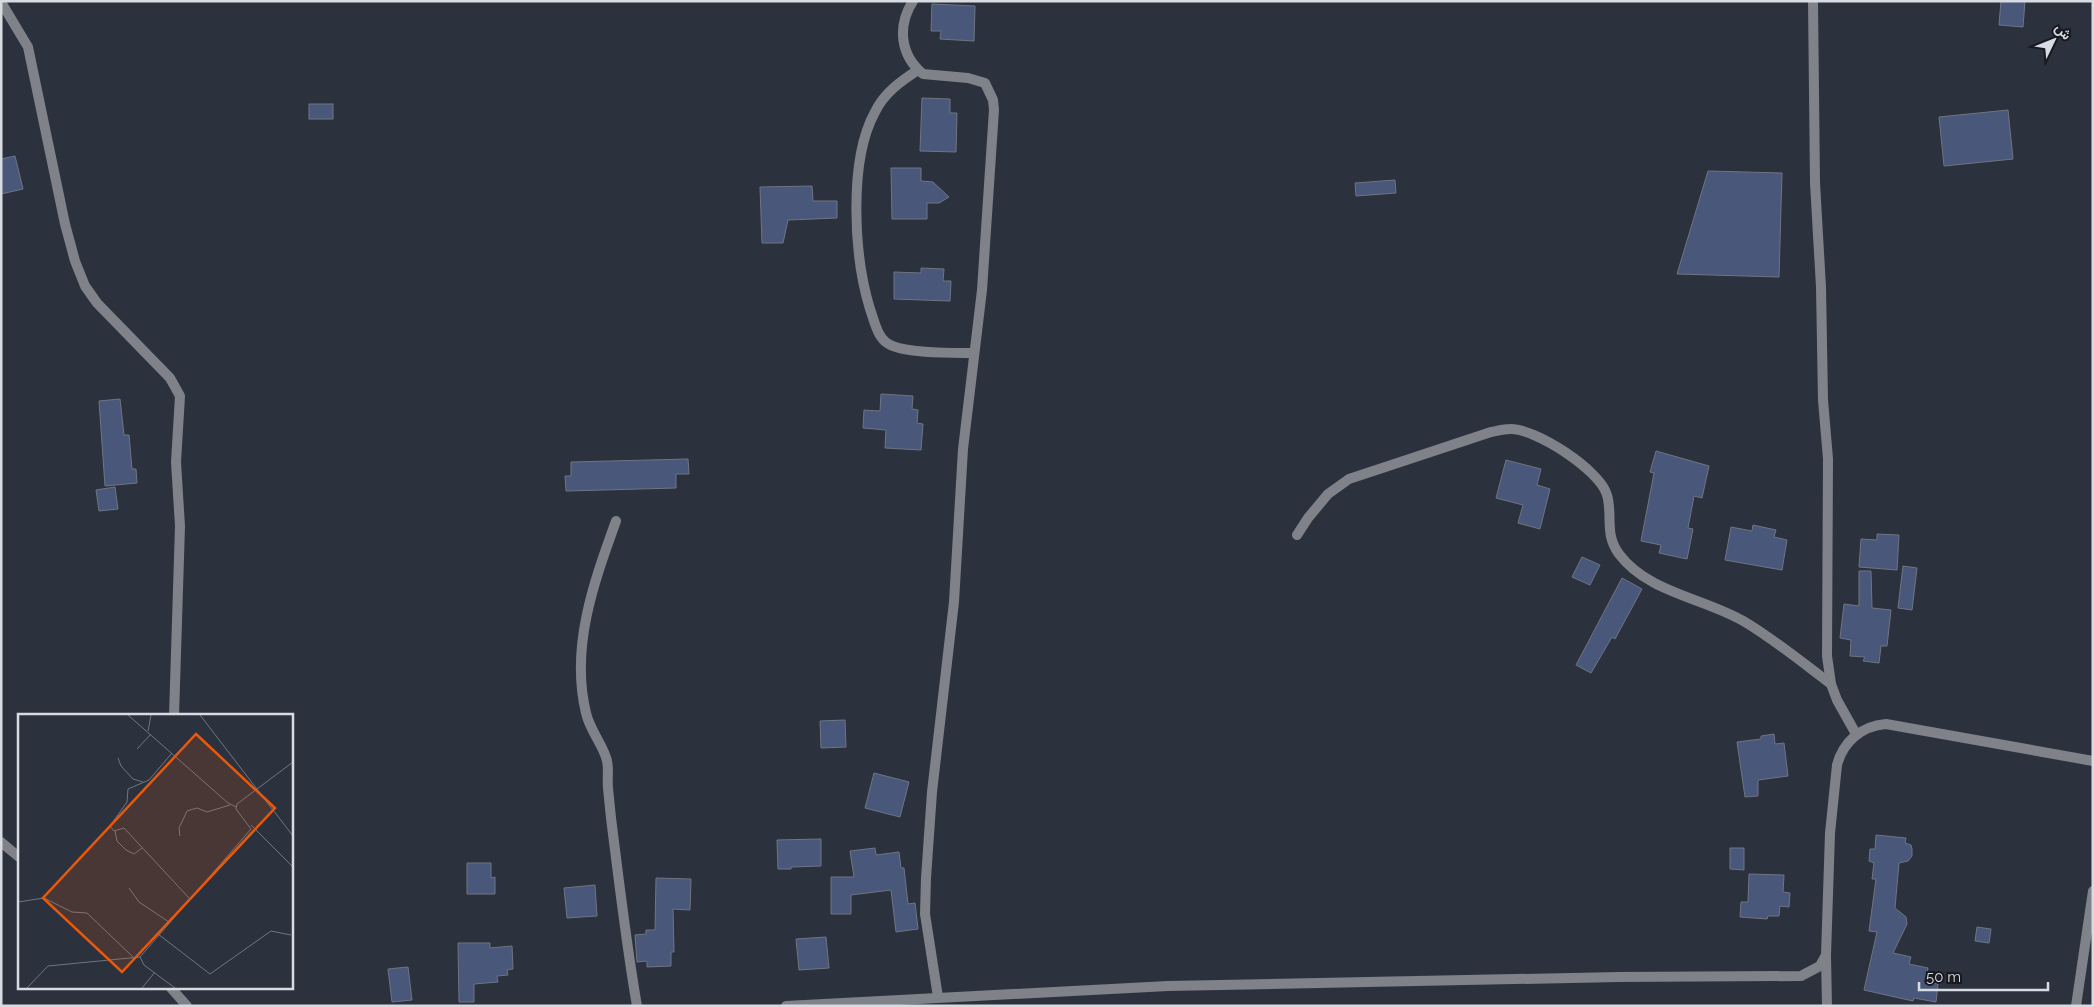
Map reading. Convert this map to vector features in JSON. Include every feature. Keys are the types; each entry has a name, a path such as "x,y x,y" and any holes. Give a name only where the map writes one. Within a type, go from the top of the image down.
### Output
{"street":[{"path":"913,1 906,13 902,34 907,53 918,70 923,74 932,76 976,80 985,83 993,100 982,290 962,449 954,602 932,792 926,878 925,914 938,997"},
{"path":"1813,1 1816,183 1821,287 1823,400 1828,460 1826,656 1831,684 1837,700 1856,734"},
{"path":"1,2 28,47 65,224 75,261 86,286 97,303 170,378 180,396 176,462 180,544 176,604 174,714"},
{"path":"918,70 898,82 886,95 875,110 864,141 856,213 858,257 866,295 876,325 884,341 894,346 919,350 973,353"},
{"path":"1297,535 1328,494 1349,478 1491,432 1511,428 1540,438 1576,459 1598,478 1607,495 1611,537 1619,553 1633,568 1654,582 1744,621 1831,684"},
{"path":"616,521 592,591 584,633 580,679 586,714 592,731 608,762 611,814 637,1006"},
{"path":"1827,1006 1826,955 1830,833 1837,765 1846,745 1856,734 1876,725 1886,724 2093,761"},
{"path":"1,842 18,856"},
{"path":"2076,1006 2093,891"},
{"path":"786,1006 1158,986 1619,977 1793,977 1801,976 1820,966 1826,955"},
{"path":"173,990 187,1006"}],"building":[{"path":"2001,1 2025,1 2023,27 1999,25"},
{"path":"932,4 975,6 974,41 940,39 941,31 931,31"},
{"path":"922,98 950,99 950,113 957,113 956,152 920,151"},
{"path":"309,104 333,104 333,119 309,119"},
{"path":"2008,110 2013,159 1944,166 1939,117"},
{"path":"15,156 23,189 1,194 1,159"},
{"path":"891,168 921,168 921,181 933,182 949,197 939,203 927,203 927,219 892,219"},
{"path":"1708,171 1782,173 1779,277 1677,274"},
{"path":"1395,180 1396,193 1356,196 1355,183"},
{"path":"812,186 813,201 837,201 837,218 788,220 783,243 762,243 760,187"},
{"path":"921,268 944,269 943,281 951,281 950,301 894,299 894,272 921,273"},
{"path":"881,394 913,396 912,409 918,410 917,423 923,424 921,450 885,448 886,430 863,428 864,410 880,411"},
{"path":"120,399 124,435 129,435 132,469 136,469 137,483 105,486 99,401"},
{"path":"1656,451 1709,466 1702,498 1694,496 1688,528 1693,529 1687,559 1659,553 1661,545 1641,541 1654,473 1650,472"},
{"path":"688,459 689,474 676,474 676,488 566,491 565,476 571,476 571,462"},
{"path":"1506,460 1541,469 1537,485 1550,489 1540,529 1518,523 1523,505 1496,498"},
{"path":"115,487 118,509 99,511 96,490"},
{"path":"1753,525 1776,530 1774,537 1787,540 1782,570 1725,560 1731,527 1752,531"},
{"path":"1877,534 1899,535 1897,570 1859,567 1861,539 1877,540"},
{"path":"1582,557 1600,565 1590,585 1572,577"},
{"path":"1903,566 1917,568 1912,610 1898,608"},
{"path":"1859,571 1871,571 1872,608 1891,610 1887,646 1881,646 1879,663 1863,661 1865,657 1850,656 1851,640 1840,638 1844,604 1859,606"},
{"path":"1622,578 1642,589 1615,639 1612,637 1591,673 1576,665"},
{"path":"845,720 846,747 821,748 820,721"},
{"path":"1774,734 1775,744 1784,743 1788,776 1758,780 1758,796 1745,797 1737,742 1761,739 1761,736"},
{"path":"874,773 909,782 900,817 865,808"},
{"path":"1876,835 1906,838 1905,843 1911,845 1912,856 1908,861 1899,863 1895,908 1906,917 1907,924 1893,953 1911,957 1909,964 1928,968 1925,982 1938,984 1936,1002 1914,998 1913,1001 1864,990 1877,932 1869,931 1876,879 1872,879 1874,863 1869,861 1870,849 1875,849"},
{"path":"821,839 821,866 778,869 777,840"},
{"path":"875,848 876,855 899,852 901,868 904,868 908,904 915,903 918,929 896,932 891,890 851,895 851,914 831,914 831,877 854,877 850,851"},
{"path":"1730,848 1744,848 1744,870 1730,869"},
{"path":"467,863 491,863 491,878 495,877 495,894 467,894"},
{"path":"1749,874 1784,875 1783,892 1790,893 1789,907 1780,906 1779,916 1768,916 1767,919 1740,917 1741,902 1748,902"},
{"path":"656,878 691,879 690,910 673,909 674,952 671,952 671,966 647,967 647,961 637,962 635,935 646,934 646,930 655,930"},
{"path":"595,885 597,916 567,918 564,888"},
{"path":"1977,927 1991,929 1989,943 1975,941"},
{"path":"826,937 829,968 799,970 796,939"},
{"path":"458,943 490,943 490,948 512,946 513,969 507,970 508,975 497,976 498,982 474,984 474,1002 459,1002"},
{"path":"408,967 412,1000 392,1002 388,969"}]}
